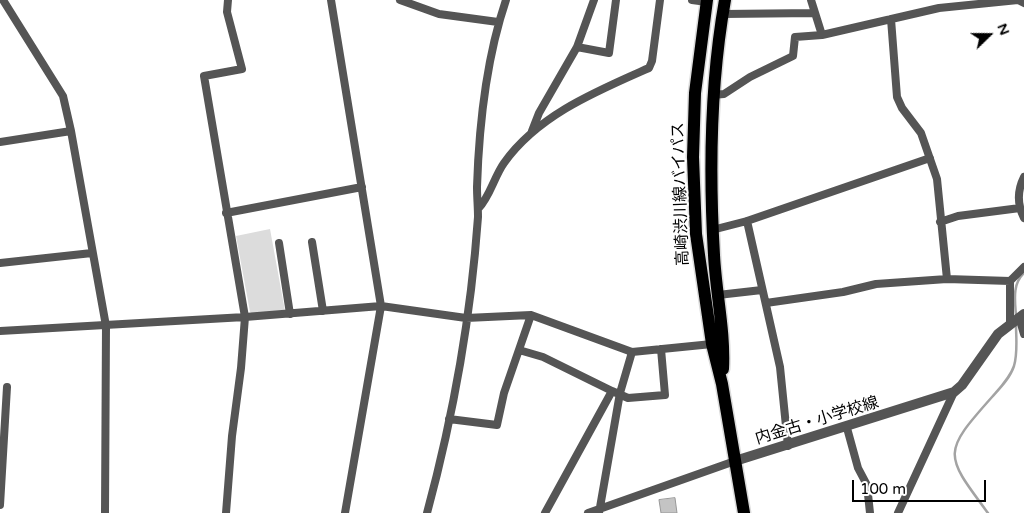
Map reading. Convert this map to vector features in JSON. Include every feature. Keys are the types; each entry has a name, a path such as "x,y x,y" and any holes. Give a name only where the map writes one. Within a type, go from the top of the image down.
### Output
{"main road":[{"name":"高崎渋川線バイパス","path":"722,384 724,343 712,230 712,95 725,0"},
{"name":"高崎渋川線バイパス","path":"707,1 695,93 693,157 696,234 712,344 722,384 744,513"}],"street":[{"path":"4,0 63,96 72,131 106,326 105,513"},
{"path":"226,513 245,317 204,76 242,69 228,12 228,0"},
{"path":"331,0 381,306 345,513"},
{"path":"400,0 439,14 498,22"},
{"path":"427,513 449,419 466,318 478,209 478,169 488,63 498,22 506,0"},
{"path":"531,133 539,113 578,47 594,0"},
{"path":"578,47 609,53 616,0"},
{"path":"478,209 504,163 531,133 544,122 612,85 649,68 652,61 660,0"},
{"path":"692,0 707,1"},
{"path":"811,0 822,35"},
{"path":"712,95 724,94 750,77 793,56 795,37 822,35 892,19 938,4 1018,0 1024,3"},
{"path":"722,14 815,13"},
{"path":"892,19 898,98 902,108 921,133 937,179 947,279"},
{"path":"0,142 72,131"},
{"path":"712,230 747,221 930,158"},
{"path":"1024,177 1019,194 1020,208 1024,218"},
{"path":"226,213 362,186"},
{"path":"940,222 958,216 1020,208"},
{"path":"747,221 782,380 788,446"},
{"path":"312,242 323,311"},
{"path":"278,244 290,314"},
{"path":"0,263 92,253"},
{"path":"766,303 835,294 876,284 947,279 1010,281 1024,267"},
{"path":"1010,281 1018,318 1024,334"},
{"path":"718,295 762,290"},
{"path":"0,332 290,314 381,306 466,318 531,315 632,352 712,344"},
{"path":"449,419 497,425 504,393 531,315"},
{"path":"898,513 954,392 962,385 998,334 1018,318"},
{"path":"519,350 543,356 628,398 665,395 661,349"},
{"path":"544,513 616,392 632,352"},
{"path":"0,505 7,387"},
{"path":"599,511 616,392"},
{"name":"内金古・小学校線","path":"588,513 599,511 735,462 847,428 954,392"},
{"path":"847,428 858,468 867,485 870,513"}],"shaded area":[{"path":"270,229 285,311 252,314 250,312 236,236"}],"building":[{"path":"675,498 677,513 661,513 659,500"}],"waterway":[{"path":"1016,316 1016,287 1024,273"},
{"path":"988,513 963,478 957,465 955,454 957,443 964,430 1010,375 1016,356 1016,324"}]}
